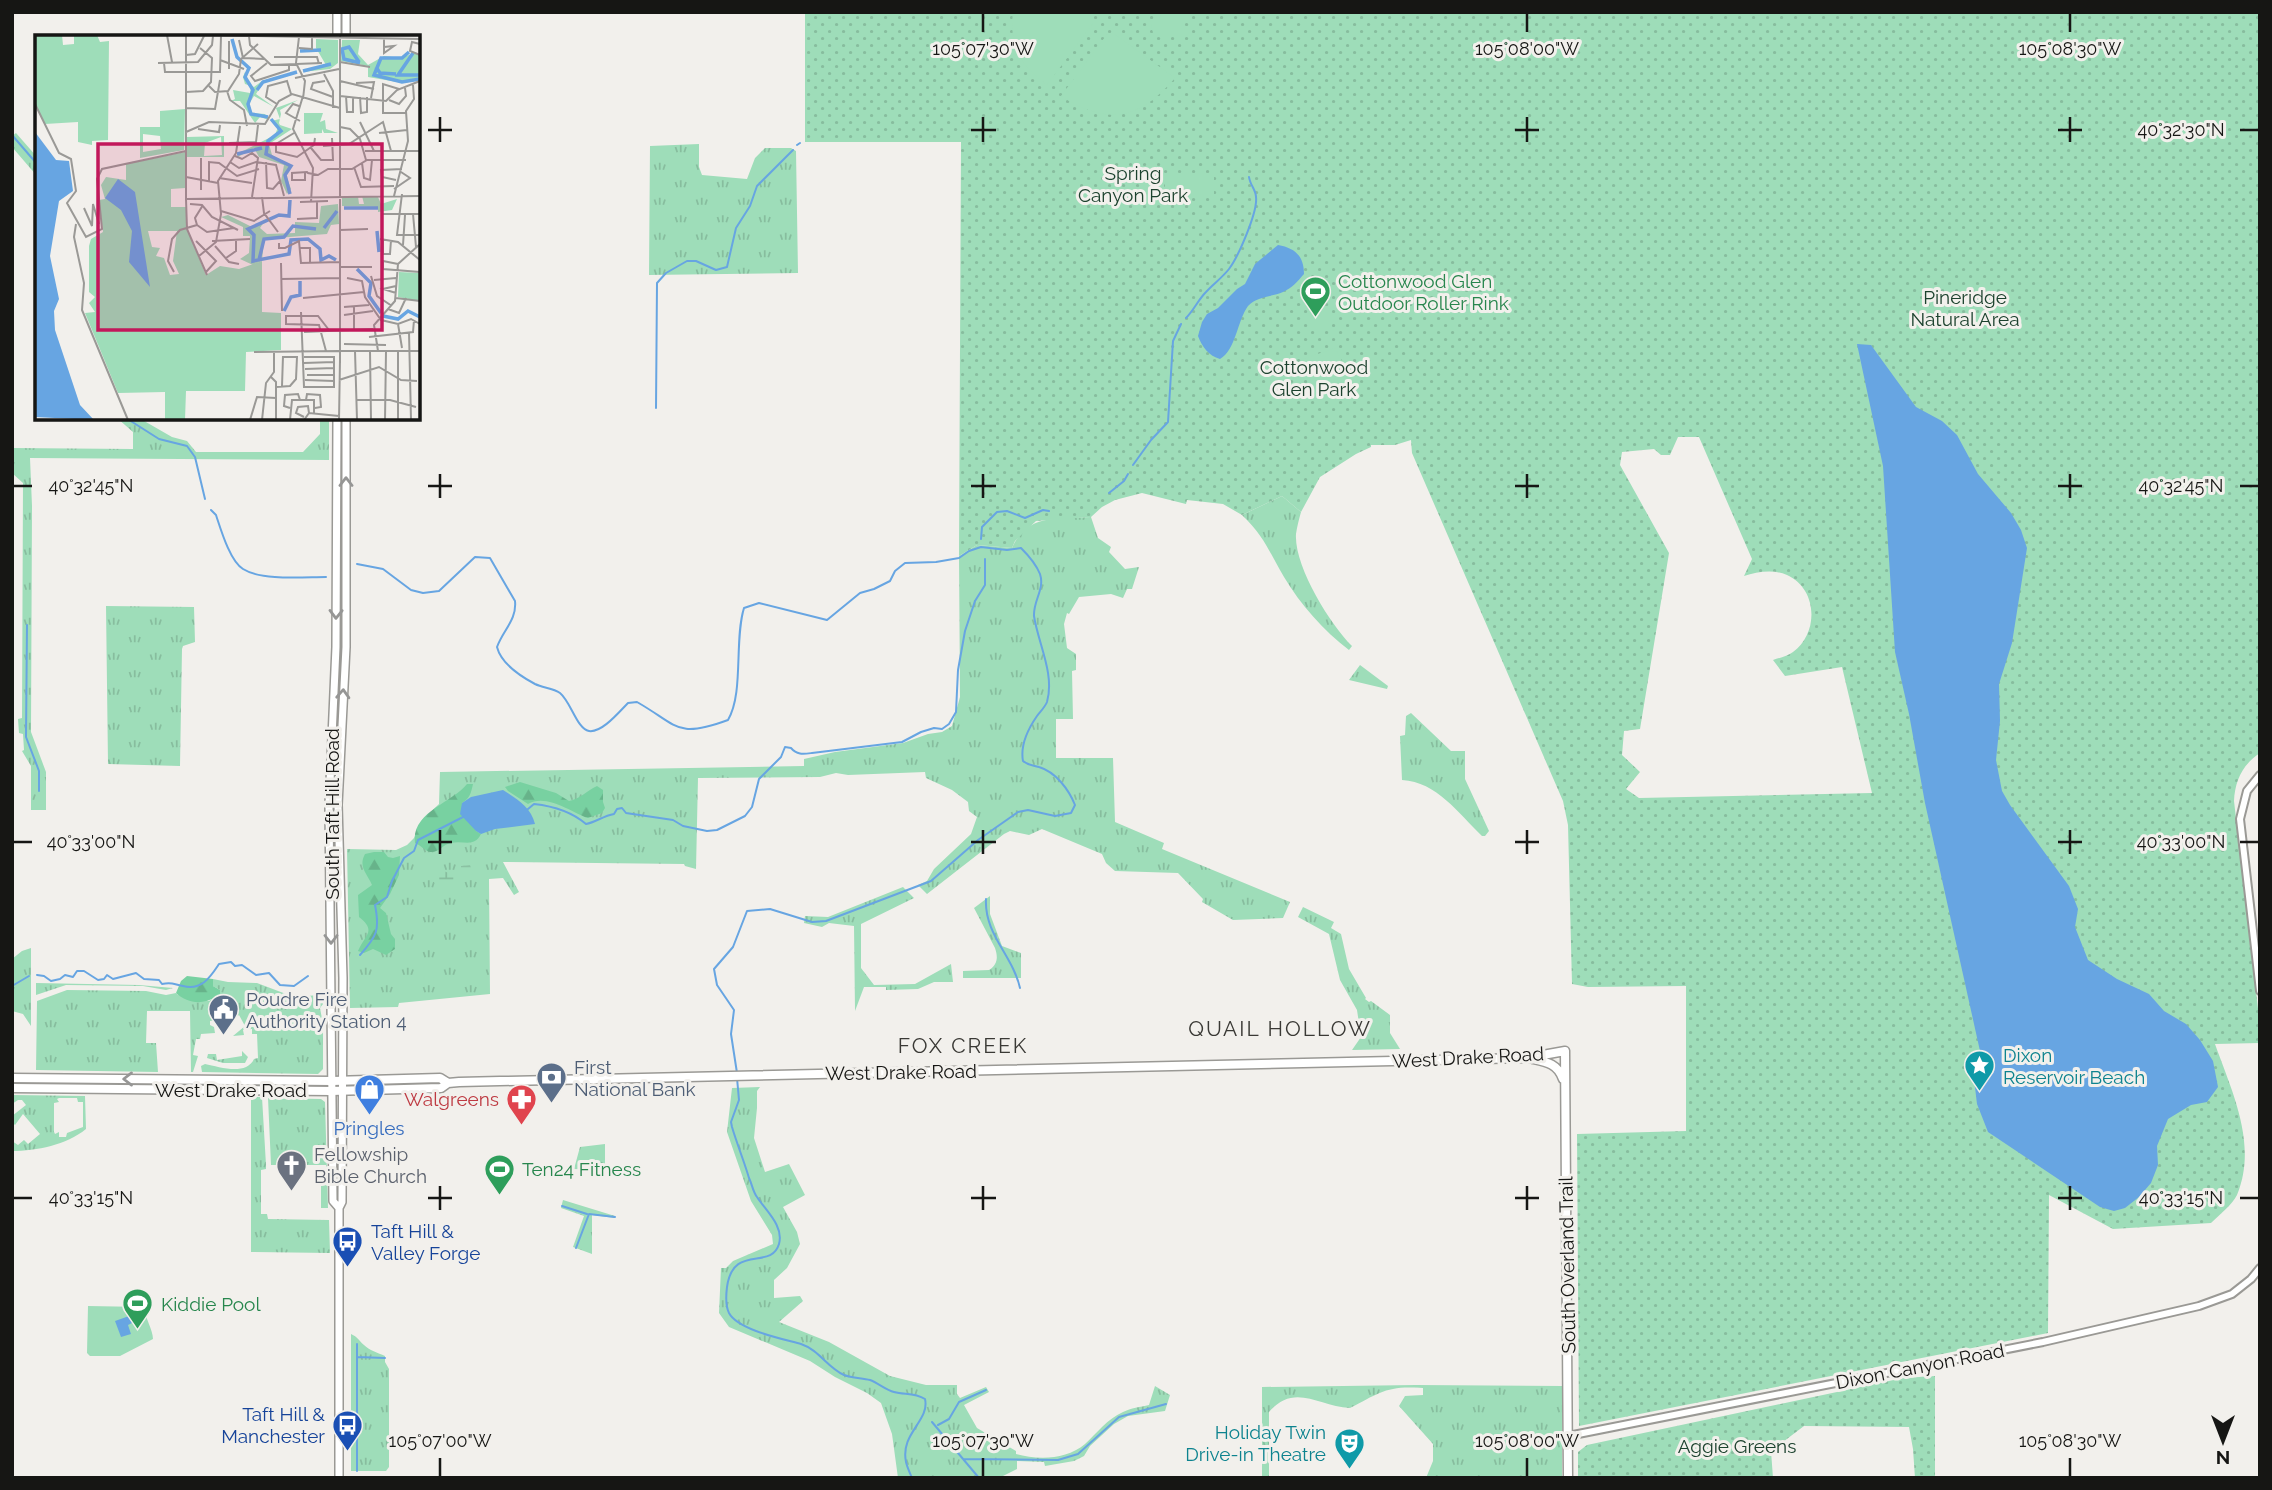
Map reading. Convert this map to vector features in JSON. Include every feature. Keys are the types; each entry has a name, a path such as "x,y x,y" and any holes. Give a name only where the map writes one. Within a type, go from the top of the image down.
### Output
{"main road":[{"path":"337,12 337,35"},
{"path":"346,12 346,35"},
{"name":"South Taft Hill Road","path":"337,420 336,647 329,805 333,1201 339,1208"},
{"name":"South Taft Hill Road","path":"339,1478 339,1208 342,1202 344,1081 338,805 346,646 346,420"},
{"name":"West Drake Road","path":"12,1078 331,1086 344,1091 440,1088 448,1083 1527,1058 1565,1051"},
{"name":"South Overland Trail","path":"1565,1051 1568,1478"},
{"path":"1527,1058 1554,1065 1565,1084"},
{"name":"West Drake Road","path":"12,1088 331,1086 344,1081 440,1078 448,1083"}],"street":[{"path":"2260,775 2247,791 2240,819 2260,991"},
{"name":"Dixon Canyon Road","path":"1568,1437 2043,1342 2199,1306 2232,1294 2260,1268"}],"green space":[{"name":"Pineridge Natural Area","path":"805,12 2260,12 2260,753 2248,763 2241,774 2234,801 2260,1043 2215,1044 2235,1099 2244,1137 2243,1176 2235,1199 2211,1223 2113,1229 2049,1195 2048,1333 1579,1426 1577,1134 1686,1131 1686,986 1588,987 1572,984 1568,825 1563,801 1412,453 1411,440 1395,445 1371,445 1320,477 1301,512 1282,496 1242,515 1223,504 1187,500 1186,504 1142,493 1115,500 1091,517 1036,521 1015,541 1012,548 977,545 959,556 961,142 805,142","holes":["1678,437 1699,437 1752,559 1744,576 1765,572 1787,575 1805,590 1809,601 1811,623 1801,644 1791,653 1773,660 1785,676 1842,667 1872,793 1639,798 1626,789 1640,772 1622,755 1624,731 1640,729 1669,553 1620,465 1622,452 1654,449 1661,455 1670,455"]},
{"path":"1013,12 1085,12 1093,18 1093,23 1047,85 1030,70 1019,54 1013,35"},
{"path":"1162,12 1182,12 1182,37 1154,37 1150,20 1159,20"},
{"path":"1108,33 1113,33 1175,78 1149,103 1122,114 1094,112 1061,96"},
{"path":"16,133 35,155 35,174 12,147 12,136"},
{"path":"699,144 699,167 702,175 747,179 755,158 765,148 791,148 796,151 798,273 649,275 650,146"},
{"path":"1165,173 1214,173 1214,196 1165,196"},
{"path":"1145,183 1154,183 1154,195 1145,196 1145,202 1136,203 1136,190 1145,190"},
{"path":"1311,309 1329,309 1329,328 1311,328"},
{"name":"Cottonwood Glen Park","path":"1335,348 1351,378 1332,383 1313,379 1303,359"},
{"path":"119,420 142,420 172,437 187,441 196,452 303,452 320,434 320,420 329,420 329,460 30,458 31,732 46,772 46,810 31,810 31,766 22,751 23,734 19,733 18,719 22,718 23,483 12,473 12,448 133,449 133,432"},
{"path":"1282,496 1301,512 1296,534 1301,562 1324,609 1352,646 1349,650 1305,607 1261,538 1242,515"},
{"path":"1091,517 1098,538 1111,547 1109,552 1125,569 1139,567 1132,589 1127,589 1123,598 1111,594 1079,597 1069,614 1067,613 1064,624 1067,648 1076,654 1076,670 1072,671 1073,719 1056,719 1056,758 1113,758 1115,822 1164,843 1162,849 1290,902 1283,918 1233,920 1202,902 1203,899 1178,873 1115,871 1106,863 1102,854 1042,829 1029,835 1010,831 1004,834 927,894 918,885 927,881 934,869 971,834 977,817 969,811 968,802 952,790 926,778 925,772 848,775 836,773 820,777 698,778 696,869 684,864 503,862 519,892 514,895 503,878 489,879 490,994 399,1003 398,1007 350,1008 347,849 396,850 407,845 414,838 422,820 439,804 440,772 804,766 804,759 903,743 942,732 952,726 960,697 959,556 977,545 1012,548 1026,529 1045,520"},
{"path":"106,606 194,607 195,642 183,646 182,649 180,766 108,764"},
{"path":"1360,665 1388,686 1387,689 1349,680"},
{"path":"1411,713 1451,751 1465,751 1465,779 1489,831 1485,836 1446,800 1426,786 1402,780 1400,736 1405,735 1406,716"},
{"path":"520,782 556,793 569,801 597,786 603,790 605,808 602,813 588,818 550,802 535,801 528,804 505,787"},
{"path":"467,784 473,784 470,795 462,803 476,831 481,834 478,838 472,842 448,844 433,852 415,843 415,832 419,823"},
{"path":"384,852 393,858 400,856 399,875 380,908 386,913 391,934 395,939 395,949 386,955 373,949 364,953 358,951 368,930 359,917 358,895 372,885 362,863 365,854"},
{"path":"470,865 473,872 460,879 449,892 442,891 432,880 435,871 444,871 455,876 461,873 461,866"},
{"path":"903,887 914,898 861,924 861,968 874,985 915,984 951,964 953,982 934,982 918,989 886,990 886,987 864,987 855,1011 854,926 829,923 822,927 804,923 805,916 828,917"},
{"path":"990,896 990,914 1002,946 1021,953 1021,978 963,978 963,971 989,970 996,963 995,948 974,908"},
{"path":"1303,907 1334,922 1331,928 1341,934 1349,969 1365,999 1390,1015 1390,1033 1400,1049 1352,1050 1361,1037 1357,1010 1340,980 1329,934 1298,917"},
{"path":"31,948 31,1026 23,1014 12,1011 12,959"},
{"path":"187,976 213,979 213,986 220,990 220,994 203,1002 186,1000 176,993 181,981"},
{"path":"213,979 257,983 294,997 319,995 323,1004 320,1008 323,1024 323,1069 318,1074 202,1072 201,1066 205,1064 239,1069 258,1058 257,1034 252,1034 252,1029 243,1030 244,1035 233,1036 245,1026 239,1015 229,1022 226,1018 210,1021 215,1033 201,1034 200,1039 196,1039 193,1055 198,1056 191,1072 190,1011 147,1011 146,1043 156,1043 158,1072 36,1070 37,1001 67,990 146,991 166,995 176,993 209,1001 220,993 220,990 213,986"},
{"path":"36,983 139,985 173,988 166,990 143,986 66,985 36,995"},
{"path":"242,1051 248,1057 245,1063 223,1063 207,1058 208,1054 216,1054 217,1060 242,1056"},
{"path":"760,1087 757,1091 754,1138 765,1172 789,1164 805,1195 783,1207 797,1232 800,1244 787,1268 774,1280 774,1298 800,1296 803,1301 779,1322 829,1342 890,1376 926,1385 957,1385 960,1398 986,1387 989,1392 964,1405 977,1428 1016,1451 1016,1454 1052,1457 1069,1453 1085,1444 1117,1415 1149,1405 1155,1386 1170,1395 1165,1411 1128,1416 1114,1424 1090,1446 1084,1456 1074,1461 1045,1466 1044,1462 1017,1461 1017,1469 999,1478 898,1478 892,1434 881,1403 810,1361 729,1327 719,1313 721,1268 773,1244 772,1235 751,1201 727,1132 732,1088"},
{"path":"12,1095 85,1096 86,1129 51,1146 12,1151 12,1141 18,1145 24,1140 28,1144 40,1134 23,1114 15,1125 12,1122 12,1116 26,1105 22,1100 12,1104","holes":["59,1098 77,1098 78,1102 83,1102 83,1127 67,1133 66,1137 59,1137 59,1132 54,1132 54,1103 59,1102"]},
{"path":"251,1097 262,1097 266,1169 261,1170 261,1214 267,1214 268,1219 329,1220 330,1253 251,1252"},
{"path":"268,1098 321,1099 325,1102 328,1208 321,1208 321,1176 326,1176 326,1165 271,1165"},
{"path":"605,1144 605,1170 574,1169 580,1147"},
{"path":"563,1200 615,1216 592,1215 592,1254 573,1247 584,1216 561,1208"},
{"path":"88,1306 144,1307 153,1339 120,1356 90,1356 87,1353"},
{"path":"351,1334 368,1348 385,1356 389,1369 389,1467 386,1471 351,1471"},
{"name":"Aggie Greens","path":"1935,1376 1935,1478 1915,1478 1909,1427 1804,1426 1771,1451 1773,1478 1578,1478 1578,1452 1587,1445 1903,1378"},
{"path":"1562,1386 1562,1478 1426,1478 1433,1461 1433,1444 1399,1406 1405,1396 1423,1395 1423,1388 1411,1387 1384,1391 1350,1408 1298,1397 1279,1403 1269,1412 1269,1478 1262,1478 1262,1387"}],"water":[{"path":"1278,245 1297,254 1304,274 1295,284 1279,294 1260,298 1248,306 1230,349 1220,359 1212,356 1198,336 1202,322 1207,314 1218,308 1245,284 1255,264"},
{"path":"1857,344 1871,345 1916,407 1942,421 1957,435 1978,474 2011,513 2027,548 2012,643 1999,684 2000,721 1996,760 2002,791 2069,886 2078,909 2075,927 2088,960 2117,979 2149,994 2164,1011 2186,1024 2213,1061 2218,1087 2207,1102 2191,1105 2168,1119 2157,1146 2158,1165 2151,1183 2125,1208 2114,1211 2100,1207 1988,1132 1977,1104 1974,1079 1982,1060 1925,803 1895,652 1883,466"},
{"path":"503,790 527,808 535,824 495,829 481,834 460,814 462,803 471,797"},
{"path":"132,1315 134,1322 128,1325 131,1334 121,1337 115,1321"}],"waterway":[{"path":"12,135 35,162"},
{"path":"656,408 657,283 666,273 687,261 696,261 716,270 727,267 736,228 750,206 757,186 793,150"},
{"path":"1186,318 1203,295 1229,269 1242,245 1256,204 1256,194 1249,177"},
{"path":"1133,465 1168,422 1173,341 1181,324"},
{"path":"129,420 159,439 187,446 195,457 205,499"},
{"path":"1109,493 1124,481 1128,474"},
{"path":"211,510 216,515 230,552 243,569 272,577 326,577"},
{"path":"981,539 982,527 997,512 1007,511 1025,518 1043,510 1049,511"},
{"path":"357,564 383,569 411,590 423,593 439,591 475,557 490,558 515,601 512,619 497,647 499,653 507,664 523,677 560,693 581,725 594,731 605,725 628,703 637,702 671,723 687,729 698,729 728,720 736,696 744,608 759,603 827,620 860,593 890,581 895,571 905,563 959,558 981,547 1007,550 1021,548 1032,560 1041,579 1034,616 1047,670 1049,691 1046,704 1026,737 1023,761 1045,769 1061,782 1075,805 1071,813 1055,816 1028,810 1018,812 978,840 931,881 826,921 812,922 770,909 747,911 733,947 714,969 717,985 734,1010 731,1034 737,1073"},
{"path":"528,809 534,804 555,808 586,824 614,814 617,809 622,808 626,813 673,820 683,826 707,831 717,830 745,816 752,807 759,779 781,757 785,747 800,754 812,753 902,742 921,732 934,728 942,729 949,724 956,712 958,670 965,631 975,601 985,585 985,559"},
{"path":"27,625 26,737 39,771 39,791"},
{"path":"360,955 376,932 375,905 387,897 404,858 414,851 418,840 463,817"},
{"path":"986,899 989,923 1020,988"},
{"path":"37,975 51,981 65,975 73,977 77,971 84,971 98,980 107,975 113,979 136,973 144,979 159,980 162,984 190,987 205,981 219,964 231,962 235,966 242,965 256,975 269,973 280,985 294,986 308,976"},
{"path":"12,986 29,976"},
{"path":"737,1078 739,1100 731,1122 732,1127 754,1193 773,1219 780,1237 775,1252 744,1261 731,1274 726,1297 729,1313 751,1329 807,1347 844,1375 870,1380 891,1391 925,1399 923,1414 905,1452 906,1464 912,1478"},
{"path":"562,1206 587,1214"},
{"path":"576,1248 589,1214 615,1217"},
{"path":"357,1344 357,1357 385,1358"},
{"path":"357,1357 357,1471"},
{"path":"938,1425 949,1419 959,1402 986,1390"},
{"path":"963,1459 1058,1460 1078,1454 1119,1417 1166,1404"},
{"path":"932,1422 979,1478"}],"place":[{"name":"Cottonwood Glen Outdoor Roller Rink","path":"1315,319"},
{"name":"Poudre Fire Authority Station 4","path":"223,1037"},
{"name":"Dixon Reservoir Beach","path":"1980,1093"},
{"name":"First National Bank","path":"551,1105"},
{"name":"Pringles","path":"369,1116"},
{"name":"Walgreens","path":"522,1126"},
{"name":"Fellowship Bible Church","path":"291,1192"},
{"name":"Ten24 Fitness","path":"499,1196"},
{"name":"Taft Hill & Valley Forge","path":"348,1269"},
{"name":"Kiddie Pool","path":"138,1331"},
{"name":"Taft Hill & Manchester","path":"348,1452"},
{"name":"Holiday Twin Drive-in Theatre","path":"1349,1470"}],"district":[{"name":"QUAIL HOLLOW","path":"1280,1028"},
{"name":"FOX CREEK","path":"963,1045"}],"park label":[{"name":"Spring Canyon Park","path":"1133,184"}]}
